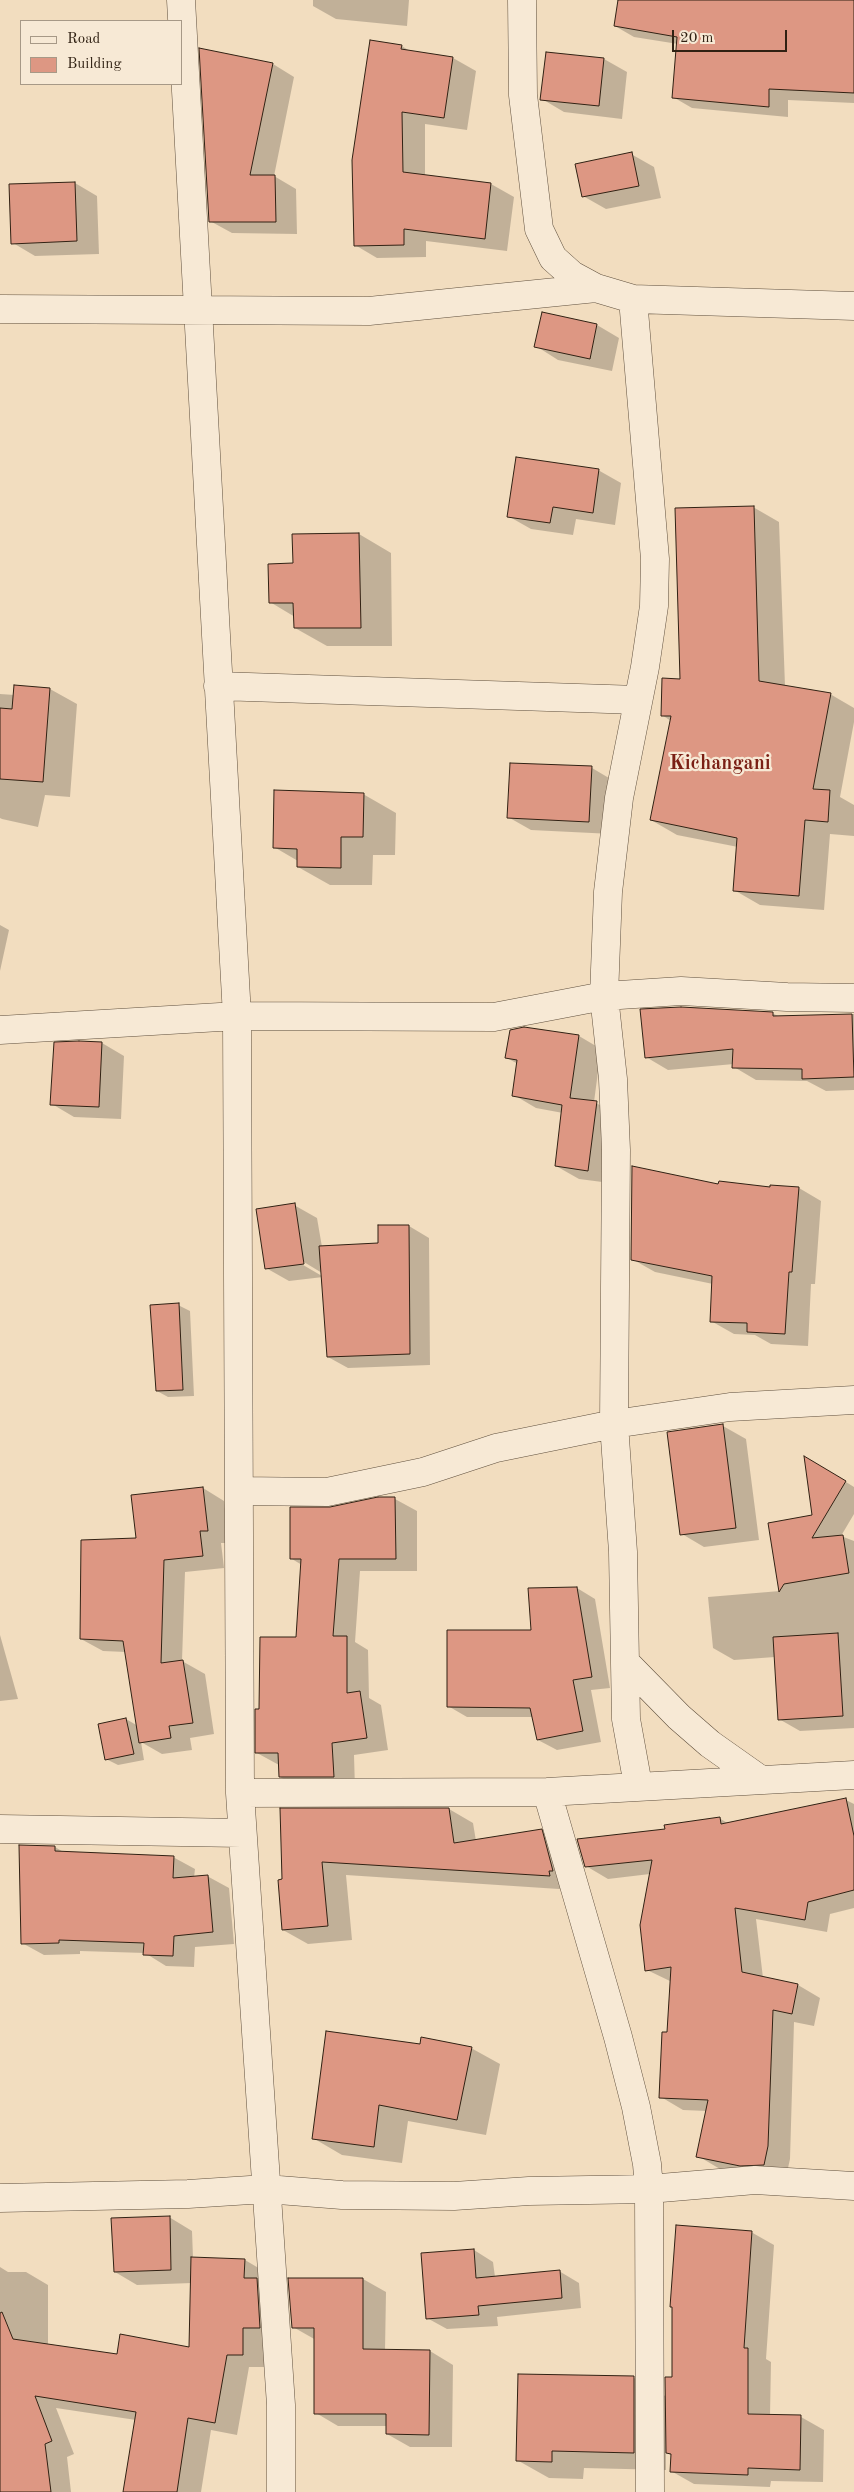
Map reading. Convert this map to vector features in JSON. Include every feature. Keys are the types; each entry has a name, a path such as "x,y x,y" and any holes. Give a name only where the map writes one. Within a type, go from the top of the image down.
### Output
{"street":[{"path":"181,0 237,1016 241,1833 281,2406 281,2492"},
{"path":"522,0 523,95 539,229 553,258 572,275 596,288 634,299 854,306"},
{"path":"0,309 197,308 369,311 596,288"},
{"path":"634,299 656,559 654,606 619,798 608,892 604,996 613,1079 616,1150 614,1424 624,1552 626,1719 638,1785"},
{"path":"218,686 638,700"},
{"path":"0,1030 237,1016 494,1017 604,996 681,991 787,998 854,998"},
{"path":"239,1491 327,1492 422,1472 496,1448 614,1424 730,1407 854,1400"},
{"path":"626,1663 691,1728 761,1780"},
{"path":"240,1793 547,1792 638,1785 854,1775"},
{"path":"547,1792 636,2107 649,2189 650,2492"},
{"path":"0,1829 241,1833"},
{"path":"0,2198 188,2194 266,2189 342,2195 454,2196 528,2191 649,2189 755,2180 854,2186"}],"building":[{"path":"618,0 854,0 854,93 769,89 769,107 672,98 677,37 614,26"},
{"path":"370,40 402,45 401,49 453,57 444,118 402,112 403,172 491,183 485,239 404,229 404,245 354,246 352,160"},
{"path":"199,48 273,63 250,175 275,175 276,222 209,222"},
{"path":"546,52 604,58 599,106 540,100"},
{"path":"632,152 639,186 582,197 575,164"},
{"path":"75,182 77,241 11,244 9,184"},
{"path":"542,312 597,324 590,359 534,347"},
{"path":"516,457 599,469 593,513 553,507 550,523 507,517"},
{"path":"754,506 759,681 831,693 813,789 830,790 828,822 805,820 799,896 733,891 737,838 650,820 671,716 661,716 662,678 680,679 675,508"},
{"path":"359,533 361,628 294,628 293,603 269,603 268,564 293,563 292,534"},
{"path":"14,685 50,688 43,782 0,779 0,708 12,709"},
{"path":"510,763 592,766 589,822 507,818"},
{"path":"274,790 364,793 363,837 341,837 341,868 297,867 297,849 273,848"},
{"path":"681,1007 773,1012 773,1016 852,1014 854,1077 802,1079 802,1069 732,1068 733,1049 645,1058 640,1009"},
{"path":"524,1027 579,1035 570,1098 597,1101 588,1171 555,1166 562,1105 512,1096 517,1060 505,1058 510,1030"},
{"path":"54,1042 102,1042 99,1107 50,1105"},
{"path":"632,1166 718,1184 719,1181 770,1187 770,1185 799,1187 792,1272 789,1272 785,1334 747,1332 747,1323 710,1322 712,1276 631,1260"},
{"path":"295,1203 304,1264 265,1269 256,1209"},
{"path":"378,1225 409,1225 410,1354 327,1357 319,1246 378,1243"},
{"path":"179,1303 183,1390 156,1391 150,1305"},
{"path":"723,1424 736,1528 680,1535 667,1432"},
{"path":"804,1456 846,1481 812,1538 843,1535 849,1573 784,1584 779,1592 768,1523 812,1515"},
{"path":"203,1487 208,1531 200,1531 203,1556 164,1560 161,1663 183,1660 193,1723 169,1726 171,1738 139,1743 123,1641 80,1639 81,1540 136,1538 131,1495"},
{"path":"378,1497 395,1497 396,1559 339,1559 333,1636 347,1636 347,1693 360,1691 367,1738 332,1743 334,1777 279,1777 278,1753 255,1753 255,1709 259,1709 260,1637 296,1637 301,1559 290,1559 290,1507 330,1507"},
{"path":"577,1587 592,1677 573,1680 583,1731 537,1740 530,1708 447,1707 447,1630 531,1630 528,1588"},
{"path":"838,1633 843,1716 778,1720 773,1637"},
{"path":"126,1718 134,1754 105,1760 98,1724"},
{"path":"846,1798 854,1836 854,1890 808,1902 805,1920 735,1908 742,1972 798,1984 792,2014 773,2010 768,2146 764,2165 740,2166 696,2157 708,2100 659,2098 662,2032 667,2032 671,1967 645,1971 640,1925 652,1860 585,1867 577,1839 665,1829 664,1825 720,1817 721,1824"},
{"path":"280,1808 449,1808 454,1843 542,1829 553,1871 549,1871 550,1876 322,1862 328,1926 282,1930 278,1880 282,1879"},
{"path":"19,1845 55,1846 55,1851 174,1856 173,1878 208,1875 213,1932 174,1936 173,1956 143,1955 144,1943 59,1940 59,1943 21,1944"},
{"path":"326,2031 420,2044 421,2037 472,2047 457,2120 379,2105 374,2147 312,2139"},
{"path":"170,2216 171,2270 114,2272 111,2218"},
{"path":"676,2225 752,2231 744,2348 748,2348 748,2414 801,2415 800,2470 748,2468 748,2475 670,2472 671,2454 666,2453 665,2377 672,2377 672,2307 670,2307"},
{"path":"474,2249 476,2278 560,2270 562,2298 478,2306 479,2315 426,2319 421,2253"},
{"path":"191,2257 245,2259 244,2278 257,2278 260,2328 243,2328 243,2355 227,2355 215,2423 188,2418 177,2492 123,2492 136,2412 35,2396 52,2441 45,2444 51,2492 0,2492 0,2313 2,2312 13,2339 117,2354 120,2334 189,2347"},
{"path":"288,2278 363,2278 363,2349 430,2350 429,2435 386,2434 386,2414 314,2414 314,2328 292,2328"},
{"path":"518,2374 634,2376 634,2453 552,2451 552,2462 516,2461"}],"district":[{"name":"Kichangani","path":"720,764"}]}
